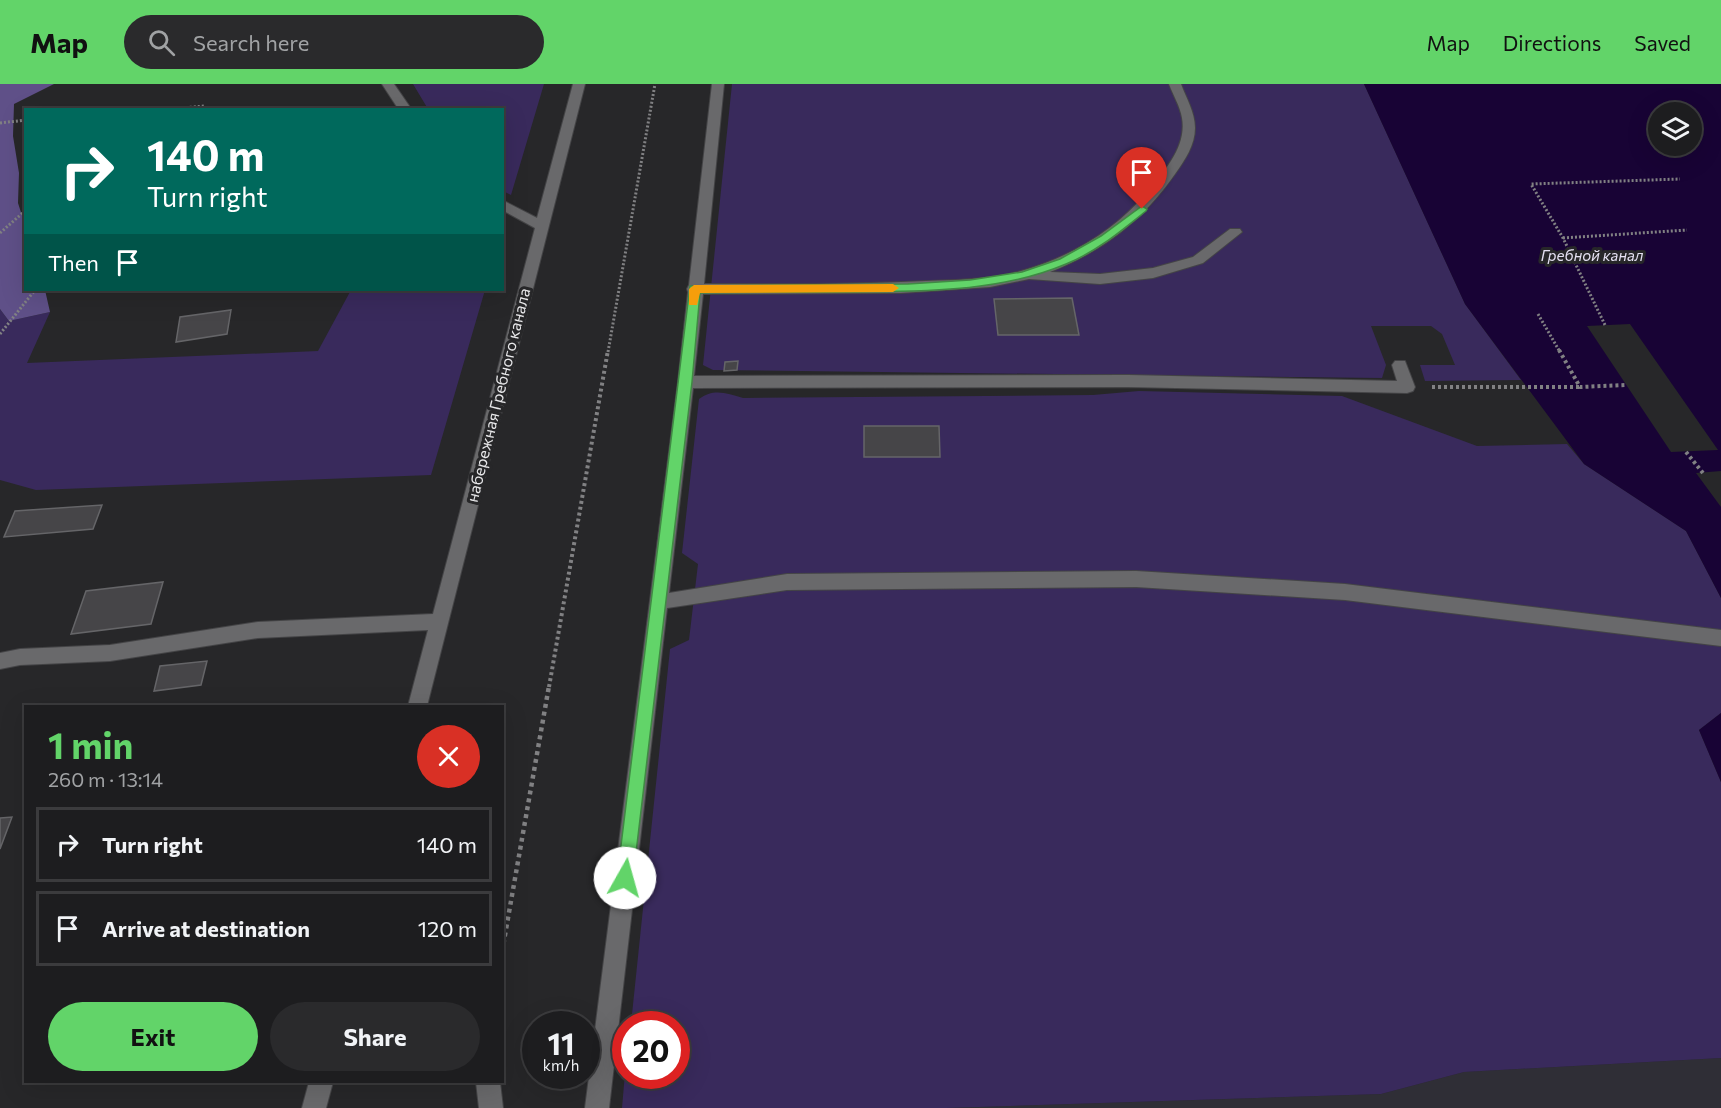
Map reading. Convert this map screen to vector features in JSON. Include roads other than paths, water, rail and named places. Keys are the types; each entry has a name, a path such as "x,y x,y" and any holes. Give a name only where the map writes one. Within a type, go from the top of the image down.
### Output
{"street":[{"path":"388,84 405,108"},
{"name":"набережная Гребного канала","path":"418,705 579,84"},
{"path":"597,1108 686,382 694,289 718,84"},
{"path":"1024,276 1074,256 1105,238 1142,209 1170,173 1188,141 1188,119 1175,84"},
{"path":"504,205 541,226"},
{"path":"694,289 908,288 970,284 1024,276 1100,279 1154,273 1198,260 1235,232"},
{"path":"686,382 1128,381 1407,387 1400,365"},
{"path":"659,602 787,582 1136,579 1345,592 1721,638"},
{"path":"0,661 20,657 110,653 258,630 439,622"},
{"path":"314,1108 321,1083"},
{"path":"488,1083 491,1108"}],"water":[{"name":"Гребной канал","path":"1364,84 1721,84 1721,598 1686,531 1584,464 1465,304"},
{"path":"1721,713 1721,782 1699,730"}]}
